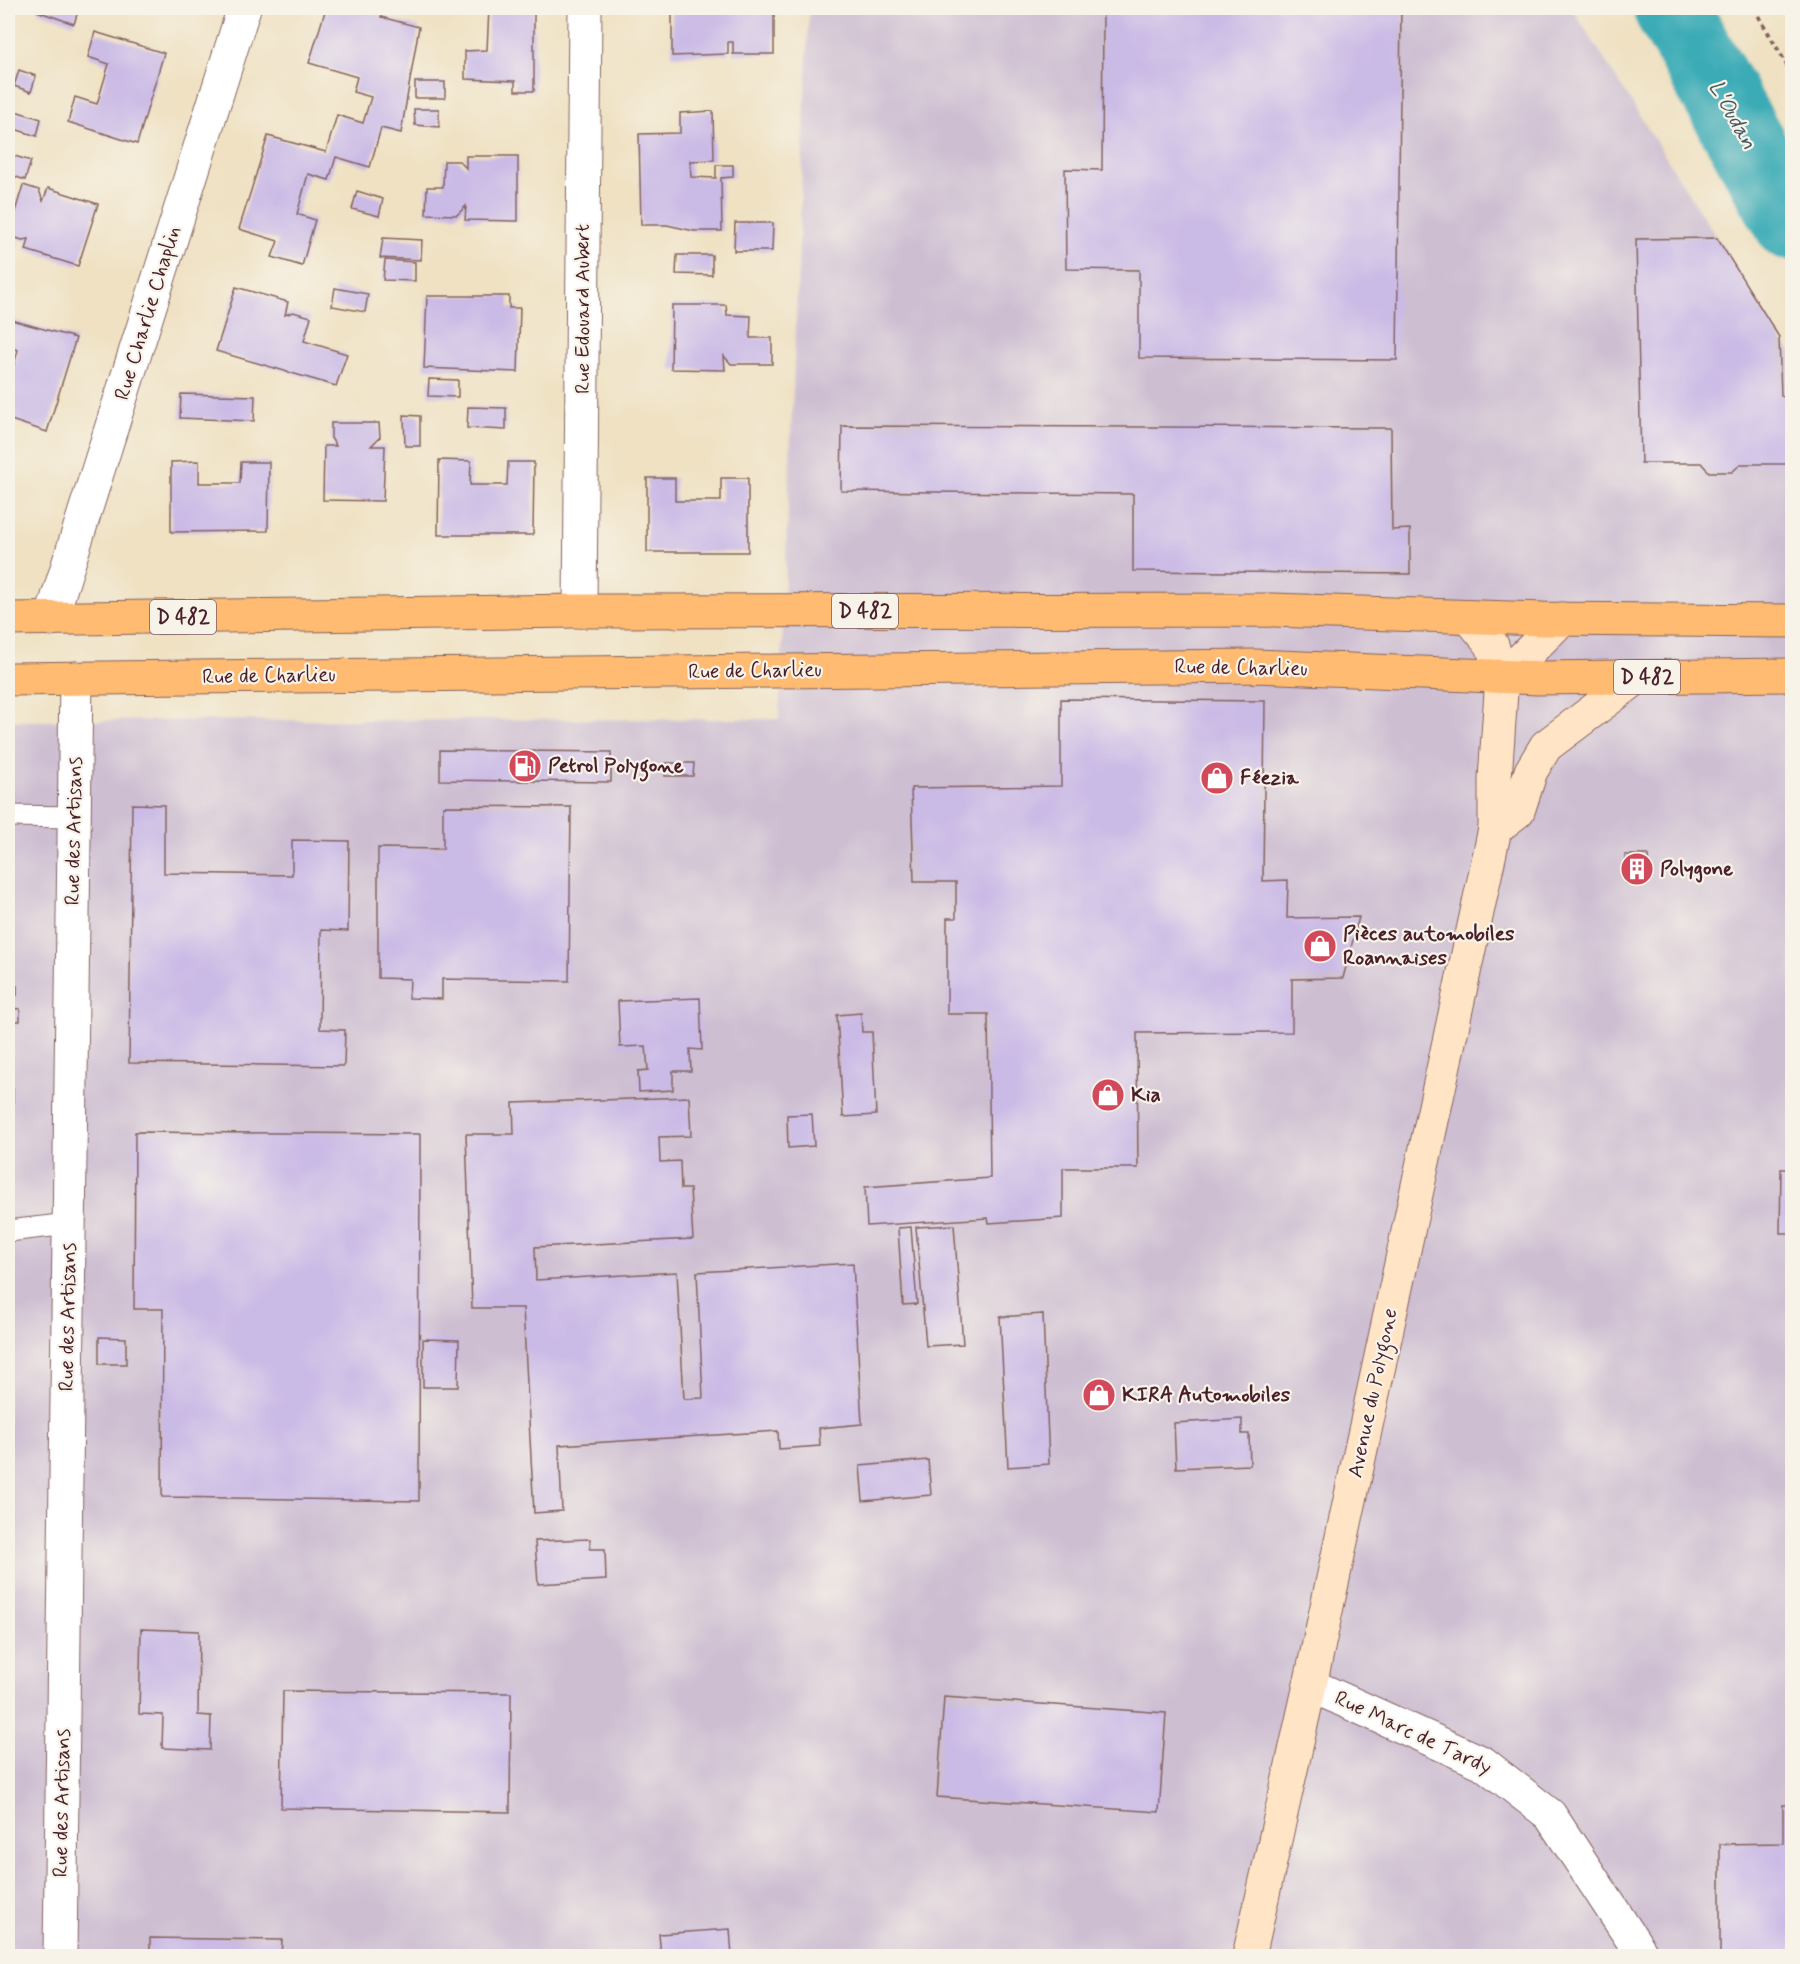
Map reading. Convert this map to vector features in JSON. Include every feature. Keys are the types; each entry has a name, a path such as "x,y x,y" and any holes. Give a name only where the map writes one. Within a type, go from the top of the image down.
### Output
{"main road":[{"name":"D 482","path":"8,619 580,611 1273,610 1562,619 1792,621"},
{"name":"Rue de Charlieu","path":"8,678 1256,666 1502,678 1792,675"}],"street":[{"name":"Rue Charlie Chaplin","path":"51,619 244,8"},
{"name":"Rue Edouard Aubert","path":"580,611 585,8"},
{"path":"1469,617 1492,645 1502,678 1562,619"},
{"path":"1495,829 1518,811 1531,771 1546,746 1638,677"},
{"name":"Rue des Artisans","path":"60,1956 76,678"},
{"name":"Avenue du Polygone","path":"1249,1956 1310,1685 1495,829 1495,778 1502,678"},
{"name":"Rue Marc de Tardy","path":"1310,1685 1483,1762 1550,1815 1643,1956"}],"lane":[{"path":"8,816 74,817"},
{"path":"8,1231 69,1224"}],"path":[{"path":"1754,8 1792,74"}],"shaded area":[{"path":"809,8 1572,8 1779,337 1792,353 1792,1956 8,1956 8,721 779,719"}],"building":[{"path":"39,8 79,8 74,24 37,11"},
{"path":"326,8 384,8 381,17 419,27 401,133 381,128 370,167 336,157 329,180 308,174 297,214 315,220 302,266 272,257 278,241 239,229 268,136 326,152 337,115 363,123 371,97 353,92 357,77 309,63"},
{"path":"489,8 534,8 534,91 515,91 515,81 465,79 465,51 487,50"},
{"path":"672,8 774,8 774,54 733,54 733,42 728,42 728,54 672,56"},
{"path":"1103,8 1401,8 1397,360 1139,358 1139,270 1066,269 1065,169 1102,170"},
{"path":"95,32 164,53 137,144 68,122 75,97 97,104 109,64 88,57"},
{"path":"19,70 36,76 31,92 14,86"},
{"path":"415,82 445,82 445,98 415,98"},
{"path":"9,109 41,119 37,136 8,127"},
{"path":"414,109 439,109 439,127 415,125"},
{"path":"713,111 714,160 690,161 691,177 716,178 716,165 733,165 733,177 721,178 722,231 694,231 667,225 641,225 639,134 680,133 680,113"},
{"path":"8,154 31,161 25,180 8,174"},
{"path":"466,156 518,156 518,221 465,220 466,206 457,215 426,214 427,187 443,187 444,161 459,161 466,168"},
{"path":"23,185 39,190 43,201 48,188 98,204 78,266 26,250 29,239 22,240 8,235"},
{"path":"357,191 383,199 379,216 352,209"},
{"path":"735,223 773,223 772,251 734,251"},
{"path":"383,238 422,240 421,260 380,258"},
{"path":"1717,238 1779,337 1781,395 1792,404 1792,464 1741,464 1732,472 1709,472 1701,463 1641,463 1636,239"},
{"path":"677,255 712,255 712,275 676,274"},
{"path":"385,260 415,262 415,281 383,280"},
{"path":"236,287 288,302 285,315 293,312 311,317 304,341 347,354 336,386 216,351"},
{"path":"335,288 368,294 365,312 332,306"},
{"path":"427,296 509,296 509,308 520,308 518,372 424,368"},
{"path":"672,305 726,305 727,315 751,316 750,338 772,338 772,364 731,364 724,356 725,370 671,369"},
{"path":"8,319 76,338 47,432 8,419 8,387 18,350 8,347"},
{"path":"429,379 458,380 458,397 428,396"},
{"path":"181,394 255,396 254,421 180,418"},
{"path":"468,407 506,408 506,430 467,428"},
{"path":"404,415 420,416 420,446 405,446"},
{"path":"331,423 379,423 380,437 371,446 385,446 383,501 323,500 324,446 336,446 331,438"},
{"path":"842,426 1391,428 1392,530 1410,529 1410,574 1133,571 1133,494 841,491"},
{"path":"439,460 471,461 470,485 507,485 508,462 534,462 533,535 438,535"},
{"path":"199,461 199,483 240,483 241,462 269,462 268,531 171,532 171,462"},
{"path":"647,478 675,478 675,501 721,501 721,478 748,478 748,552 647,552"},
{"path":"1061,699 1265,701 1263,881 1288,880 1287,918 1359,917 1343,978 1292,979 1292,1032 1137,1033 1138,1168 1063,1168 1063,1218 989,1223 988,1218 867,1226 865,1187 990,1178 988,1014 947,1014 947,918 956,918 956,882 914,882 911,788 1061,786"},
{"name":"Petrol Polygone","path":"440,750 611,752 611,782 440,780"},
{"path":"665,763 694,763 693,776 665,776"},
{"path":"132,804 164,805 164,873 292,875 292,840 349,841 348,931 321,930 320,1029 345,1030 344,1066 129,1063"},
{"path":"443,806 571,807 569,981 442,979 442,999 409,998 410,979 378,978 378,848 443,849"},
{"path":"8,851 11,851 10,963 8,963"},
{"name":"Polygone","path":"1625,855 1648,855 1649,883 1626,883"},
{"path":"8,986 17,986 17,995 8,995"},
{"path":"700,998 702,1050 690,1049 691,1071 673,1071 673,1090 639,1092 638,1071 648,1070 646,1046 620,1047 618,1001"},
{"path":"8,1008 20,1009 20,1021 8,1021"},
{"path":"861,1013 862,1032 872,1032 876,1115 843,1117 837,1015"},
{"path":"8,1089 13,1089 13,1111 8,1112"},
{"path":"689,1097 691,1136 659,1137 660,1162 680,1161 681,1189 690,1189 693,1239 535,1247 536,1280 677,1272 684,1399 703,1398 697,1272 853,1263 862,1424 819,1428 820,1446 779,1449 778,1431 559,1445 562,1511 534,1513 523,1308 472,1308 466,1134 514,1134 513,1103"},
{"path":"812,1114 814,1146 788,1148 787,1115"},
{"path":"135,1132 420,1134 419,1501 162,1497 163,1309 134,1309"},
{"path":"1781,1169 1792,1169 1792,1233 1780,1233"},
{"path":"954,1225 963,1344 926,1346 916,1227"},
{"path":"911,1227 917,1304 903,1305 898,1228"},
{"path":"1043,1314 1049,1464 1008,1467 1000,1317"},
{"path":"99,1337 126,1338 126,1364 99,1364"},
{"path":"423,1339 459,1340 458,1387 423,1387"},
{"path":"1792,1414 1792,1454 1789,1453"},
{"path":"1242,1419 1242,1434 1249,1434 1250,1465 1176,1468 1174,1423"},
{"path":"928,1460 931,1495 863,1501 860,1466"},
{"path":"590,1539 590,1549 605,1549 606,1580 538,1584 535,1541"},
{"path":"141,1629 199,1631 198,1715 211,1716 210,1750 162,1748 163,1715 139,1714"},
{"path":"283,1691 511,1693 510,1812 281,1808"},
{"path":"944,1697 1166,1713 1159,1812 937,1797"},
{"path":"1783,1805 1792,1805 1792,1956 1720,1956 1720,1844 1783,1843"},
{"path":"730,1929 732,1956 661,1956 659,1934"},
{"path":"150,1938 282,1940 281,1956 150,1956"}],"waterway":[{"name":"L'Oudan","path":"1671,8 1792,223"}],"place":[{"name":"Petrol Polygone","path":"525,766"},
{"name":"Féezia","path":"1217,778"},
{"name":"Polygone","path":"1637,869"},
{"name":"Pièces automobiles Roannaises","path":"1320,946"},
{"name":"Kia","path":"1108,1095"},
{"name":"KIRA Automobiles","path":"1099,1395"}]}
